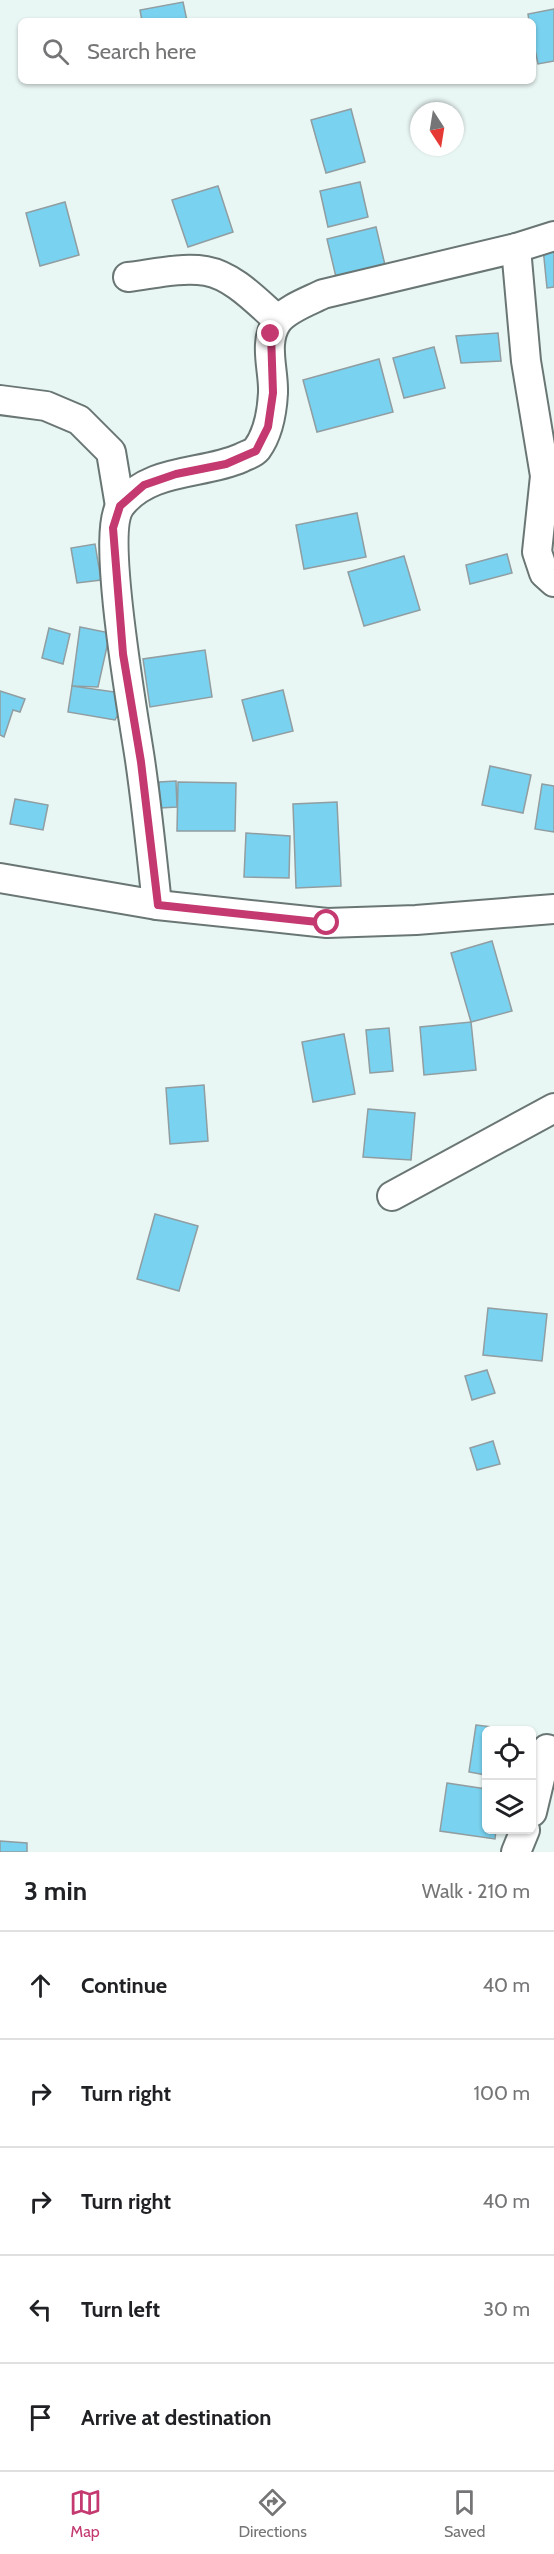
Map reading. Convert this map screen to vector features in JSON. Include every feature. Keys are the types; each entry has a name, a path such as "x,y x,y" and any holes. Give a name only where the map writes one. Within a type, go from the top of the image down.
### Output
{"street":[{"path":"120,506 144,485 176,474 226,464 256,451 268,427 273,393 271,334 278,320 323,294 516,248 554,236"},
{"path":"516,248 526,361 545,476 537,552 544,573 554,582"},
{"path":"128,277 183,270 208,272 238,286 278,320"},
{"path":"0,400 46,406 79,420 111,452 120,506 113,528 123,654 141,762 158,905"},
{"path":"0,878 158,905 327,923 416,920 554,909"},
{"path":"392,1196 554,1108"},
{"path":"536,1792 547,1749"},
{"path":"516,1852 523,1834"}],"building":[{"path":"183,2 186,18 141,18 140,10"},
{"path":"554,9 554,61 538,64 536,18 529,18 528,14"},
{"path":"351,109 365,162 326,173 311,120"},
{"path":"360,182 368,217 328,227 320,191"},
{"path":"218,186 233,232 188,247 172,200"},
{"path":"65,202 79,255 40,266 26,213"},
{"path":"376,227 385,265 336,277 327,239"},
{"path":"554,247 554,287 547,288 543,248"},
{"path":"498,333 501,361 461,363 456,336"},
{"path":"434,347 445,388 404,398 393,358"},
{"path":"379,359 393,412 317,432 303,380"},
{"path":"357,513 366,557 304,569 296,525"},
{"path":"95,544 101,580 77,583 71,548"},
{"path":"507,554 512,573 470,584 466,565"},
{"path":"404,556 420,610 364,626 348,572"},
{"path":"80,627 110,633 98,687 72,686"},
{"path":"49,628 70,634 63,664 42,658"},
{"path":"205,650 212,697 150,707 143,659"},
{"path":"72,686 129,694 115,720 68,712"},
{"path":"283,690 293,731 253,741 242,700"},
{"path":"0,691 25,699 20,712 13,710 4,737 0,735"},
{"path":"490,766 531,775 523,813 482,805"},
{"path":"176,781 177,807 160,808 159,782"},
{"path":"178,782 236,783 235,831 177,831"},
{"path":"542,784 554,786 554,832 535,829"},
{"path":"15,799 48,805 43,830 10,824"},
{"path":"337,802 341,886 296,888 293,804"},
{"path":"246,833 290,836 289,878 244,877"},
{"path":"492,941 512,1011 471,1022 451,953"},
{"path":"471,1022 476,1070 424,1075 420,1027"},
{"path":"389,1028 393,1071 370,1073 366,1030"},
{"path":"344,1034 355,1094 313,1102 302,1042"},
{"path":"204,1085 208,1141 170,1144 166,1088"},
{"path":"368,1109 415,1113 411,1160 363,1157"},
{"path":"155,1214 198,1226 179,1291 137,1279"},
{"path":"488,1308 547,1314 542,1361 483,1355"},
{"path":"487,1370 495,1393 472,1400 465,1376"},
{"path":"493,1441 500,1464 477,1470 470,1448"},
{"path":"476,1725 484,1726 482,1774 469,1772"},
{"path":"447,1783 482,1788 482,1834 496,1834 495,1839 440,1831"},
{"path":"0,1841 27,1843 27,1852 0,1852"}],"route":[{"path":"271,334 273,393 268,427 256,451 226,464 176,474 144,485 120,506 113,528 123,654 141,762 158,905 327,923"}]}
